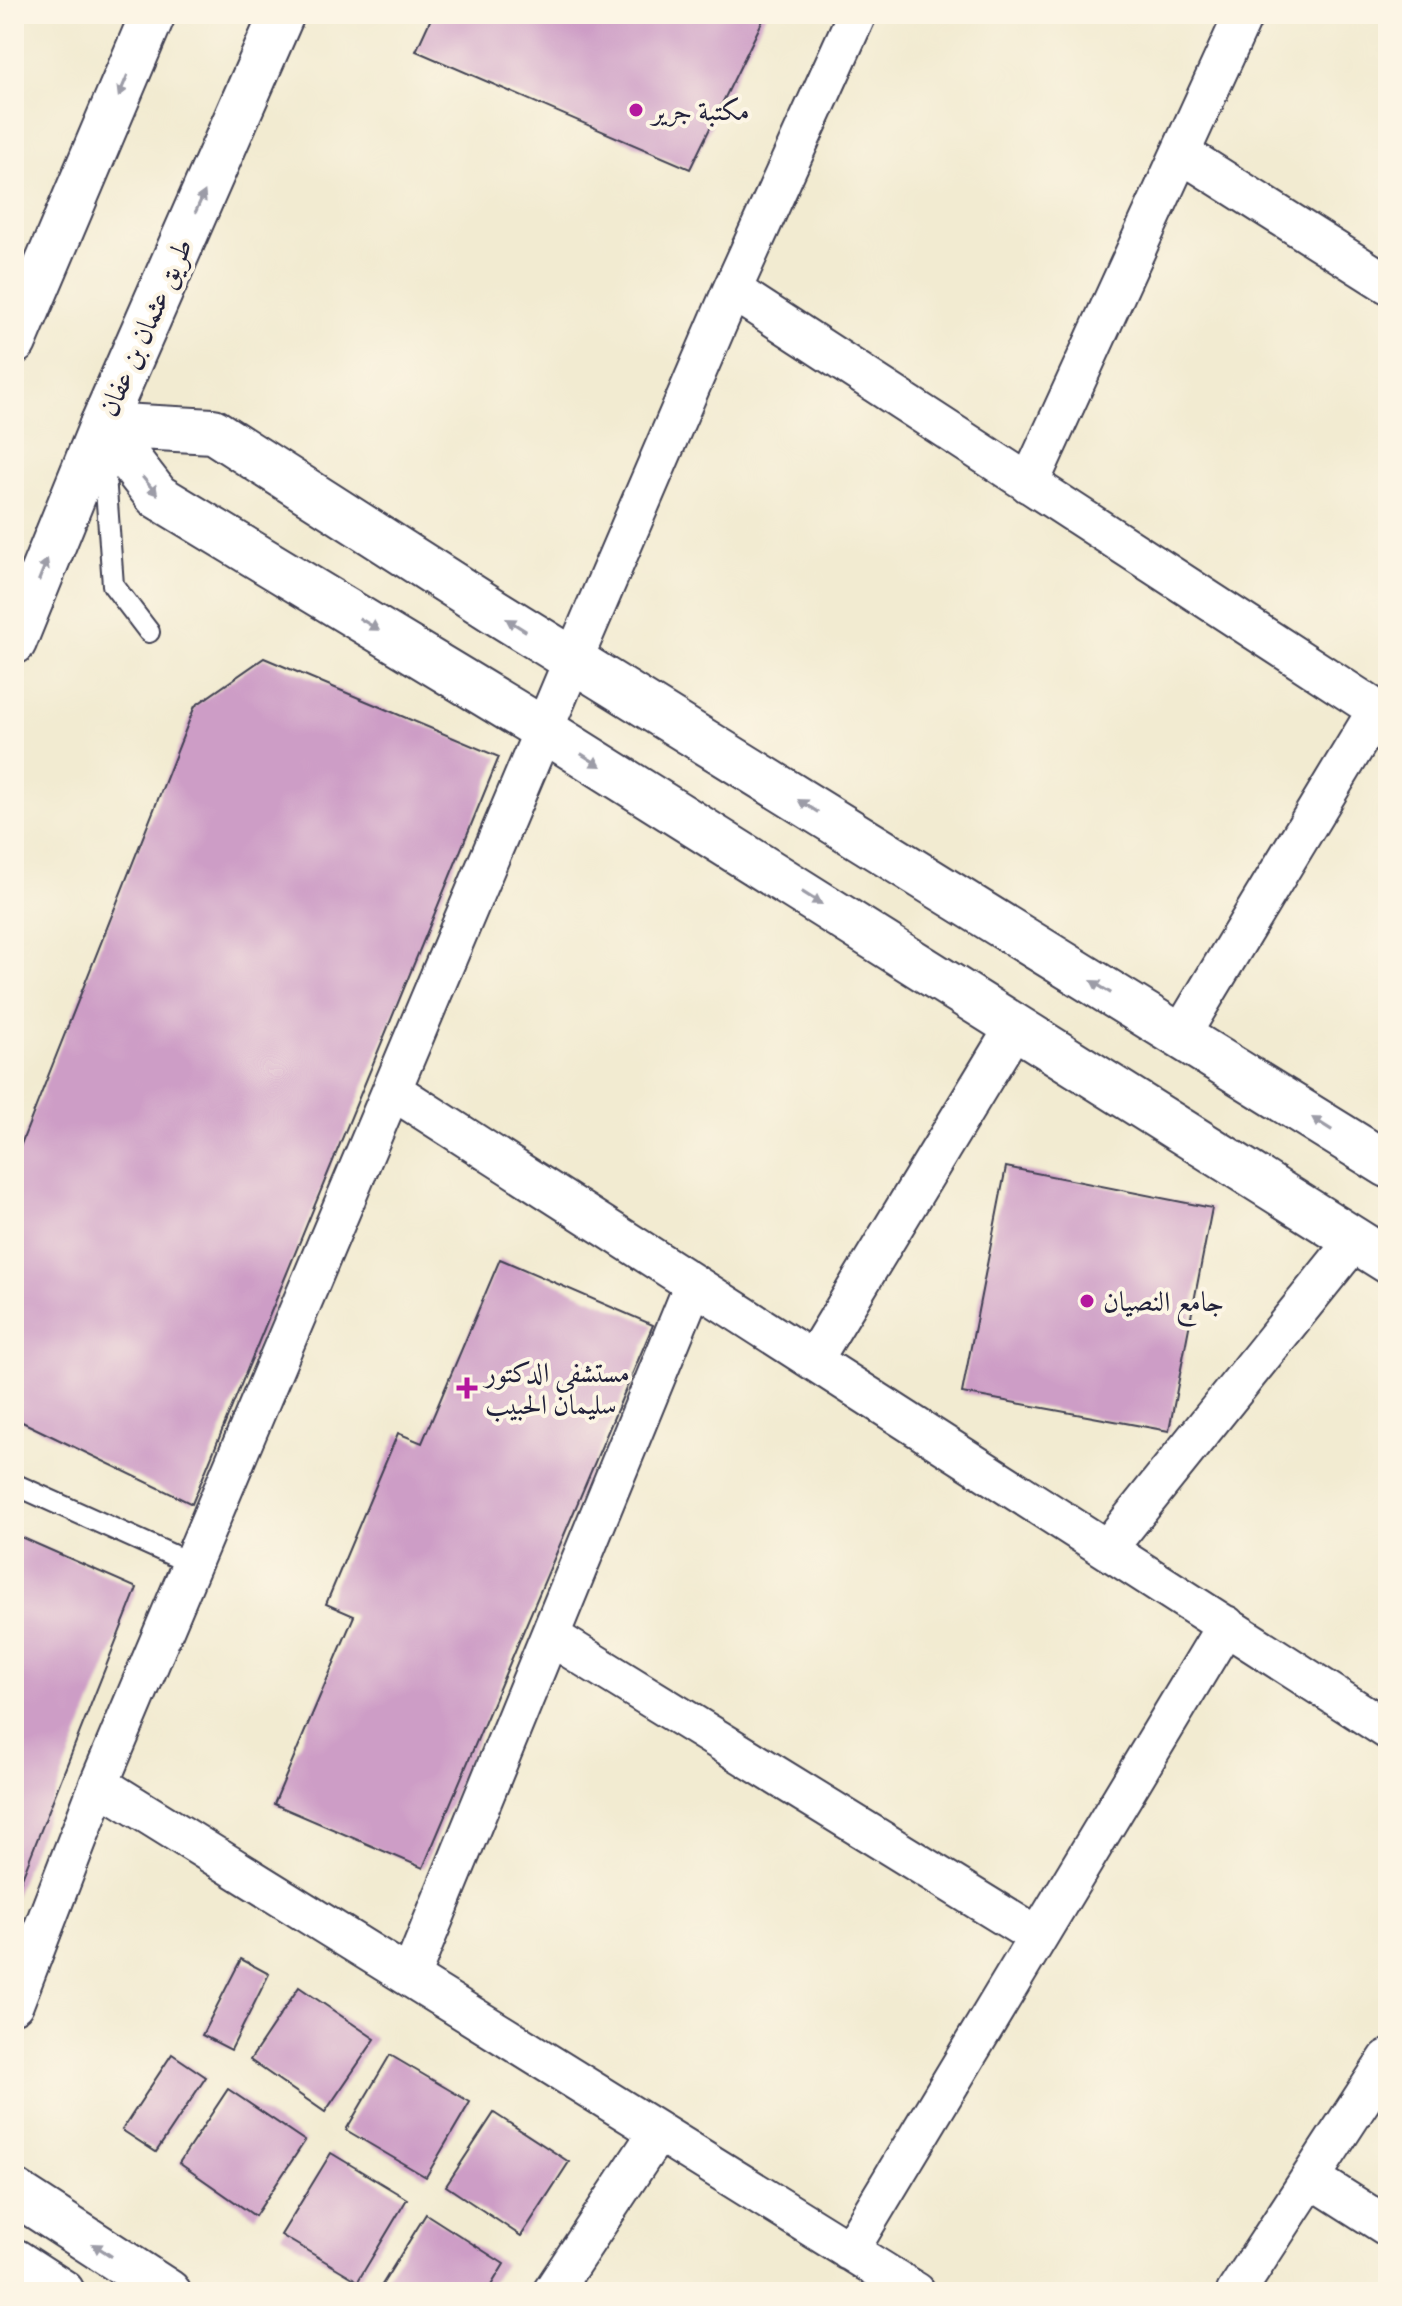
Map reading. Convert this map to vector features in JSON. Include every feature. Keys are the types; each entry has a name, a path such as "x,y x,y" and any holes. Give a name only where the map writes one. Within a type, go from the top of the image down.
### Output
{"street":[{"path":"15,339 153,14"},
{"name":"طريق عثمان بن عفان","path":"14,642 102,425 282,14"},
{"path":"14,2004 99,1784 573,660 732,290 857,14"},
{"path":"1029,484 1244,14"},
{"path":"1181,153 1388,284"},
{"path":"732,290 1382,714 1180,1036"},
{"path":"102,425 213,431 573,660 1388,1165"},
{"path":"102,425 157,496 544,730 1372,1251 1107,1549"},
{"path":"813,1360 1016,1025"},
{"path":"392,1090 1388,1730"},
{"path":"410,1977 694,1284"},
{"path":"849,2251 1226,1625"},
{"path":"550,1636 1038,1937"},
{"path":"99,1784 916,2292"},
{"path":"1236,2292 1388,2059"},
{"path":"552,2292 658,2132"},
{"path":"1311,2178 1388,2227"},
{"path":"14,2192 168,2292"},
{"path":"14,2261 62,2292"}],"lane":[{"path":"102,425 113,585 149,632"},
{"path":"14,1484 192,1564"}],"building":[{"name":"مكتبة جرير","path":"433,14 766,14 690,169 416,51"},
{"path":"264,658 499,757 192,1504 14,1418 14,1162 195,706"},
{"name":"جامع النصيان","path":"1006,1167 1212,1208 1169,1431 962,1393"},
{"path":"500,1259 653,1325 423,1868 274,1804 354,1616 326,1604 398,1433 422,1443"},
{"path":"14,1534 137,1588 14,1898"},
{"path":"241,1959 269,1974 231,2050 202,2035"},
{"path":"299,1987 375,2039 325,2112 250,2060"},
{"path":"172,2054 206,2077 156,2152 122,2130"},
{"path":"390,2055 470,2102 426,2177 346,2130"},
{"path":"228,2089 305,2141 255,2216 179,2163"},
{"path":"494,2113 569,2162 521,2236 446,2186"},
{"path":"331,2153 407,2199 358,2281 281,2235"},
{"path":"426,2214 504,2264 487,2292 386,2292 380,2288"}],"place":[{"name":"مكتبة جرير","path":"636,110"},
{"name":"جامع النصيان","path":"1087,1301"},
{"name":"مستشفى الدكتور سليمان الحبيب","path":"467,1388"}]}
